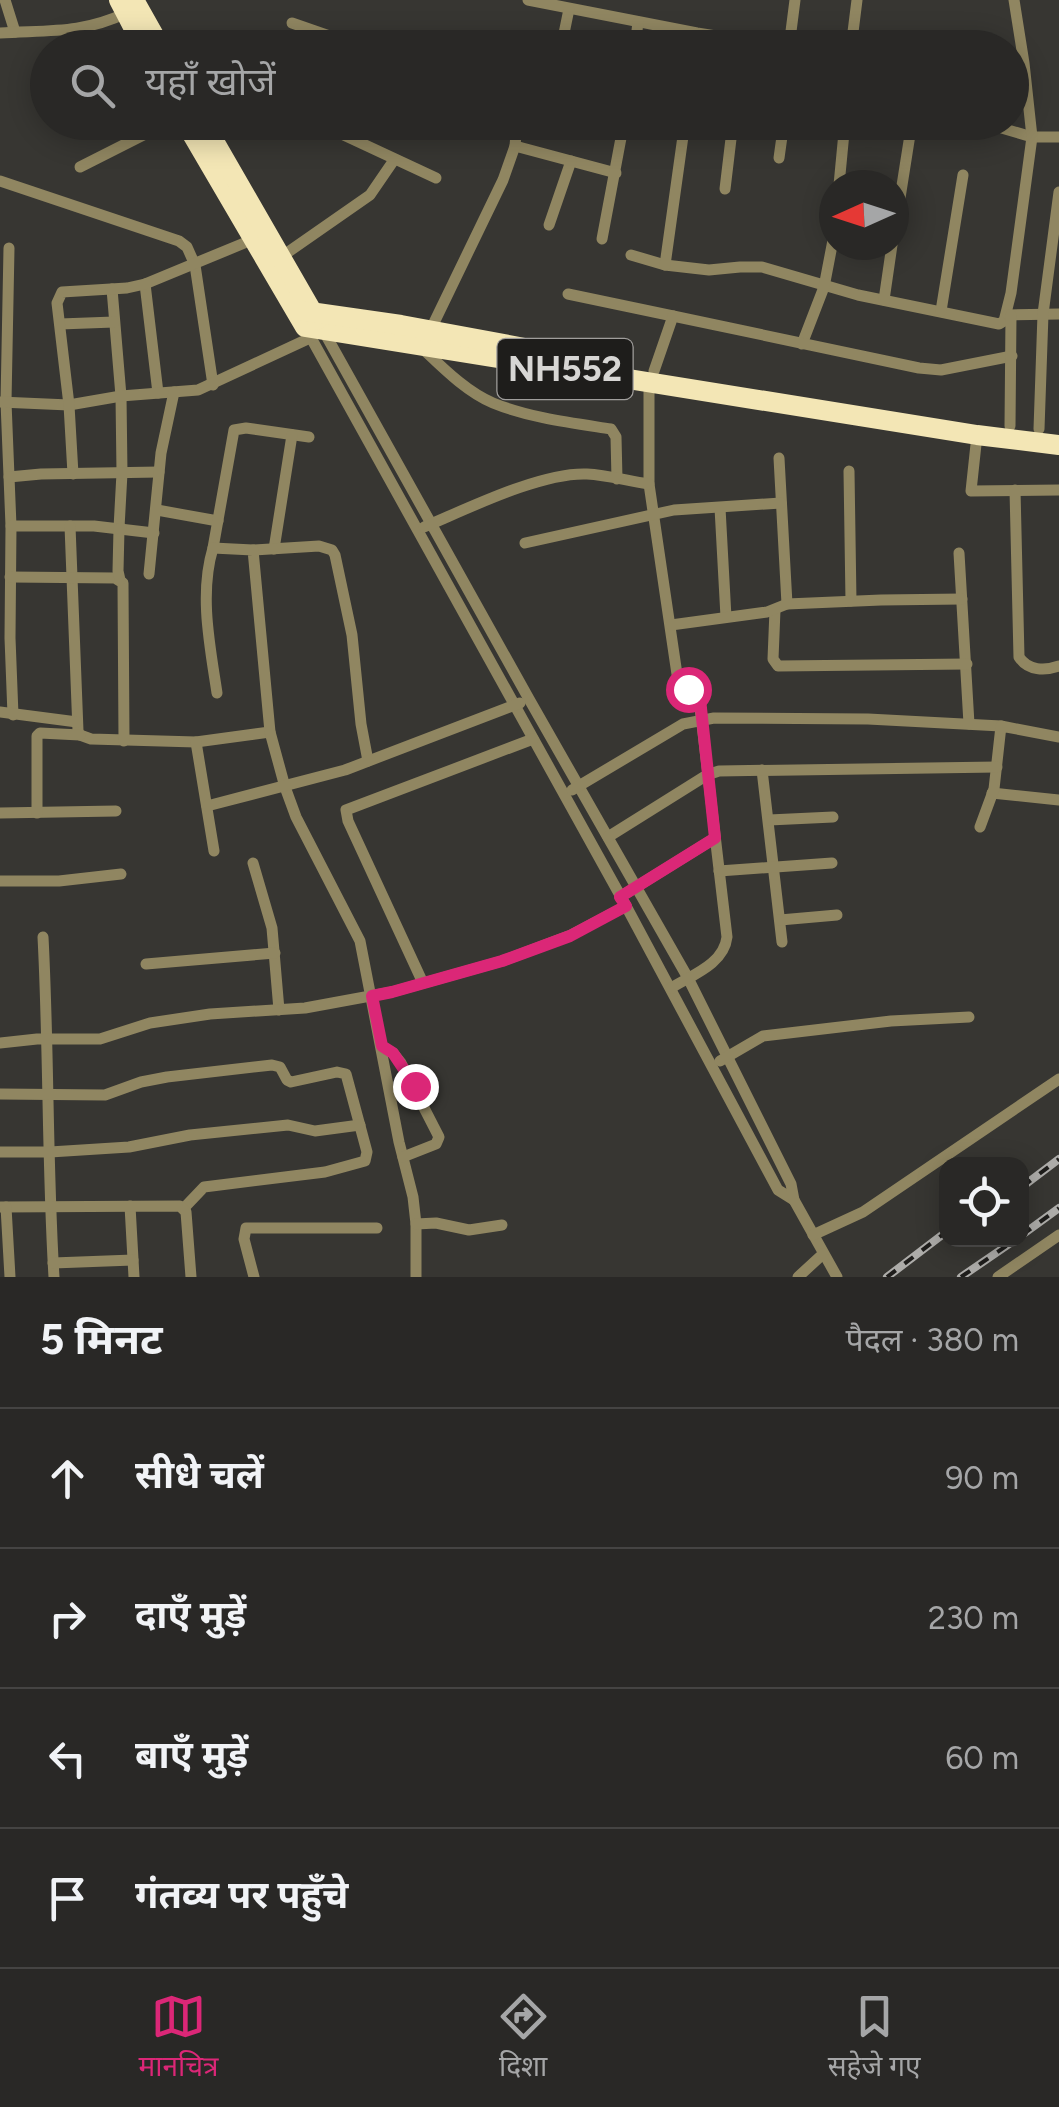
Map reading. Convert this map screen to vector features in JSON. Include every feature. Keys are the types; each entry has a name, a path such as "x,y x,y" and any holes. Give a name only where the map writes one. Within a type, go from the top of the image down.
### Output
{"highway":[{"path":"126,4 137,30"},
{"path":"126,4 147,30"},
{"path":"196,140 309,323"},
{"path":"213,140 281,257 309,323"},
{"name":"NH552","path":"309,323 424,337 977,435 1059,445"},
{"name":"NH552","path":"652,377 1049,431"}],"street":[{"path":"6,0 16,32"},
{"path":"528,0 681,30"},
{"path":"792,30 795,0"},
{"path":"853,30 857,0"},
{"path":"1014,0 1015,30"},
{"path":"70,30 104,24 126,4"},
{"path":"565,30 569,10"},
{"path":"637,30 638,22"},
{"path":"292,24 310,30"},
{"path":"0,33 30,32"},
{"path":"1010,426 1009,315 1032,137 1029,121"},
{"path":"1029,136 1059,137"},
{"path":"80,167 133,140"},
{"path":"353,140 436,178"},
{"path":"515,140 503,180 424,337 470,390 491,402 524,413 611,429 615,432 617,479"},
{"path":"602,240 621,140"},
{"path":"664,264 681,140"},
{"path":"724,189 731,140"},
{"path":"779,158 782,140"},
{"path":"840,170 843,140"},
{"path":"904,170 909,140"},
{"path":"514,146 616,173"},
{"path":"281,257 370,195 394,160"},
{"path":"549,225 570,161"},
{"path":"941,311 963,175"},
{"path":"0,181 179,240 187,247 195,265 213,386"},
{"path":"1049,431 1043,314 1055,250 1059,192"},
{"path":"73,474 58,303 62,292 145,284 254,239"},
{"path":"9,248 4,283 3,402 11,526 6,714 78,728 92,739 196,742 270,732"},
{"path":"630,255 709,270 762,267 824,287 1000,324 1009,315 1059,314"},
{"path":"802,344 824,287 829,260"},
{"path":"884,300 890,260"},
{"path":"145,284 158,393"},
{"path":"112,289 120,396 118,557 124,591 124,741"},
{"path":"568,294 941,370 1012,356"},
{"path":"671,988 720,958 727,937 700,699 678,681 648,484 652,377 673,316"},
{"path":"60,324 114,322"},
{"path":"3,402 69,405 120,396 198,390 213,386 309,323"},
{"path":"309,323 431,524 688,978 791,1184 794,1200 837,1277"},
{"path":"309,323 416,530 671,988 778,1190 794,1200"},
{"path":"149,574 164,434 174,392"},
{"path":"217,693 206,596 208,566 234,430 246,428 309,437"},
{"path":"274,548 292,434"},
{"path":"977,435 971,492 1059,490"},
{"path":"779,458 781,607 774,663 967,664"},
{"path":"849,471 851,601"},
{"path":"9,477 159,472"},
{"path":"416,530 501,494 556,478 584,474 648,484"},
{"path":"1015,490 1019,657 1030,667 1044,670 1059,666"},
{"path":"525,543 674,510 782,503"},
{"path":"720,508 726,617"},
{"path":"157,510 218,521"},
{"path":"11,526 120,528 154,533"},
{"path":"70,526 78,728"},
{"path":"213,548 319,546 332,550 352,635 368,761"},
{"path":"252,550 270,732 286,787 314,854 360,941 413,1197 416,1277"},
{"path":"959,553 969,724"},
{"path":"10,577 120,580"},
{"path":"670,624 851,601 962,599"},
{"path":"207,806 344,770 528,699"},
{"path":"564,794 683,724 702,719 868,719 969,724 1059,737"},
{"path":"980,827 992,793 1001,726"},
{"path":"37,812 37,736 78,728"},
{"path":"423,983 346,810 533,738"},
{"path":"196,742 214,851"},
{"path":"608,837 707,775 731,770 997,767"},
{"path":"762,770 782,942"},
{"path":"992,793 1059,800"},
{"path":"0,813 116,811"},
{"path":"769,820 833,817"},
{"path":"0,1043 100,1039 150,1024 210,1014 305,1008 372,996 502,961 570,936 623,901 637,887 715,838"},
{"path":"253,863 272,928 279,1010"},
{"path":"719,870 832,864"},
{"path":"0,881 121,874"},
{"path":"780,920 837,915"},
{"path":"43,937 54,1277"},
{"path":"146,964 275,954"},
{"path":"712,1066 763,1036 891,1021 969,1017"},
{"path":"382,1046 393,1053 415,1086 439,1137 436,1144 403,1157"},
{"path":"0,1094 105,1094 167,1077 277,1066 290,1082 337,1072 346,1074 367,1157 360,1163 324,1172 204,1187 184,1208 3,1207 10,1277"},
{"path":"813,1236 863,1212 1059,1080"},
{"path":"0,1152 129,1146 288,1125 315,1132 360,1125"},
{"path":"130,1206 134,1277"},
{"path":"184,1208 191,1277"},
{"path":"416,1224 436,1223 469,1230 502,1226"},
{"path":"254,1277 244,1239 246,1228 377,1228"},
{"path":"998,1277 1059,1235"},
{"path":"798,1277 823,1254"},
{"path":"53,1263 133,1260"}],"railway":[{"path":"1029,1182 1059,1159"},
{"path":"1029,1230 1059,1208"},
{"path":"887,1277 939,1237"},
{"path":"961,1277 1005,1247"}],"route":[{"path":"415,1086 393,1053 382,1046 372,996 502,961 570,936 626,906 620,897 715,838 700,699 688,689"}]}
